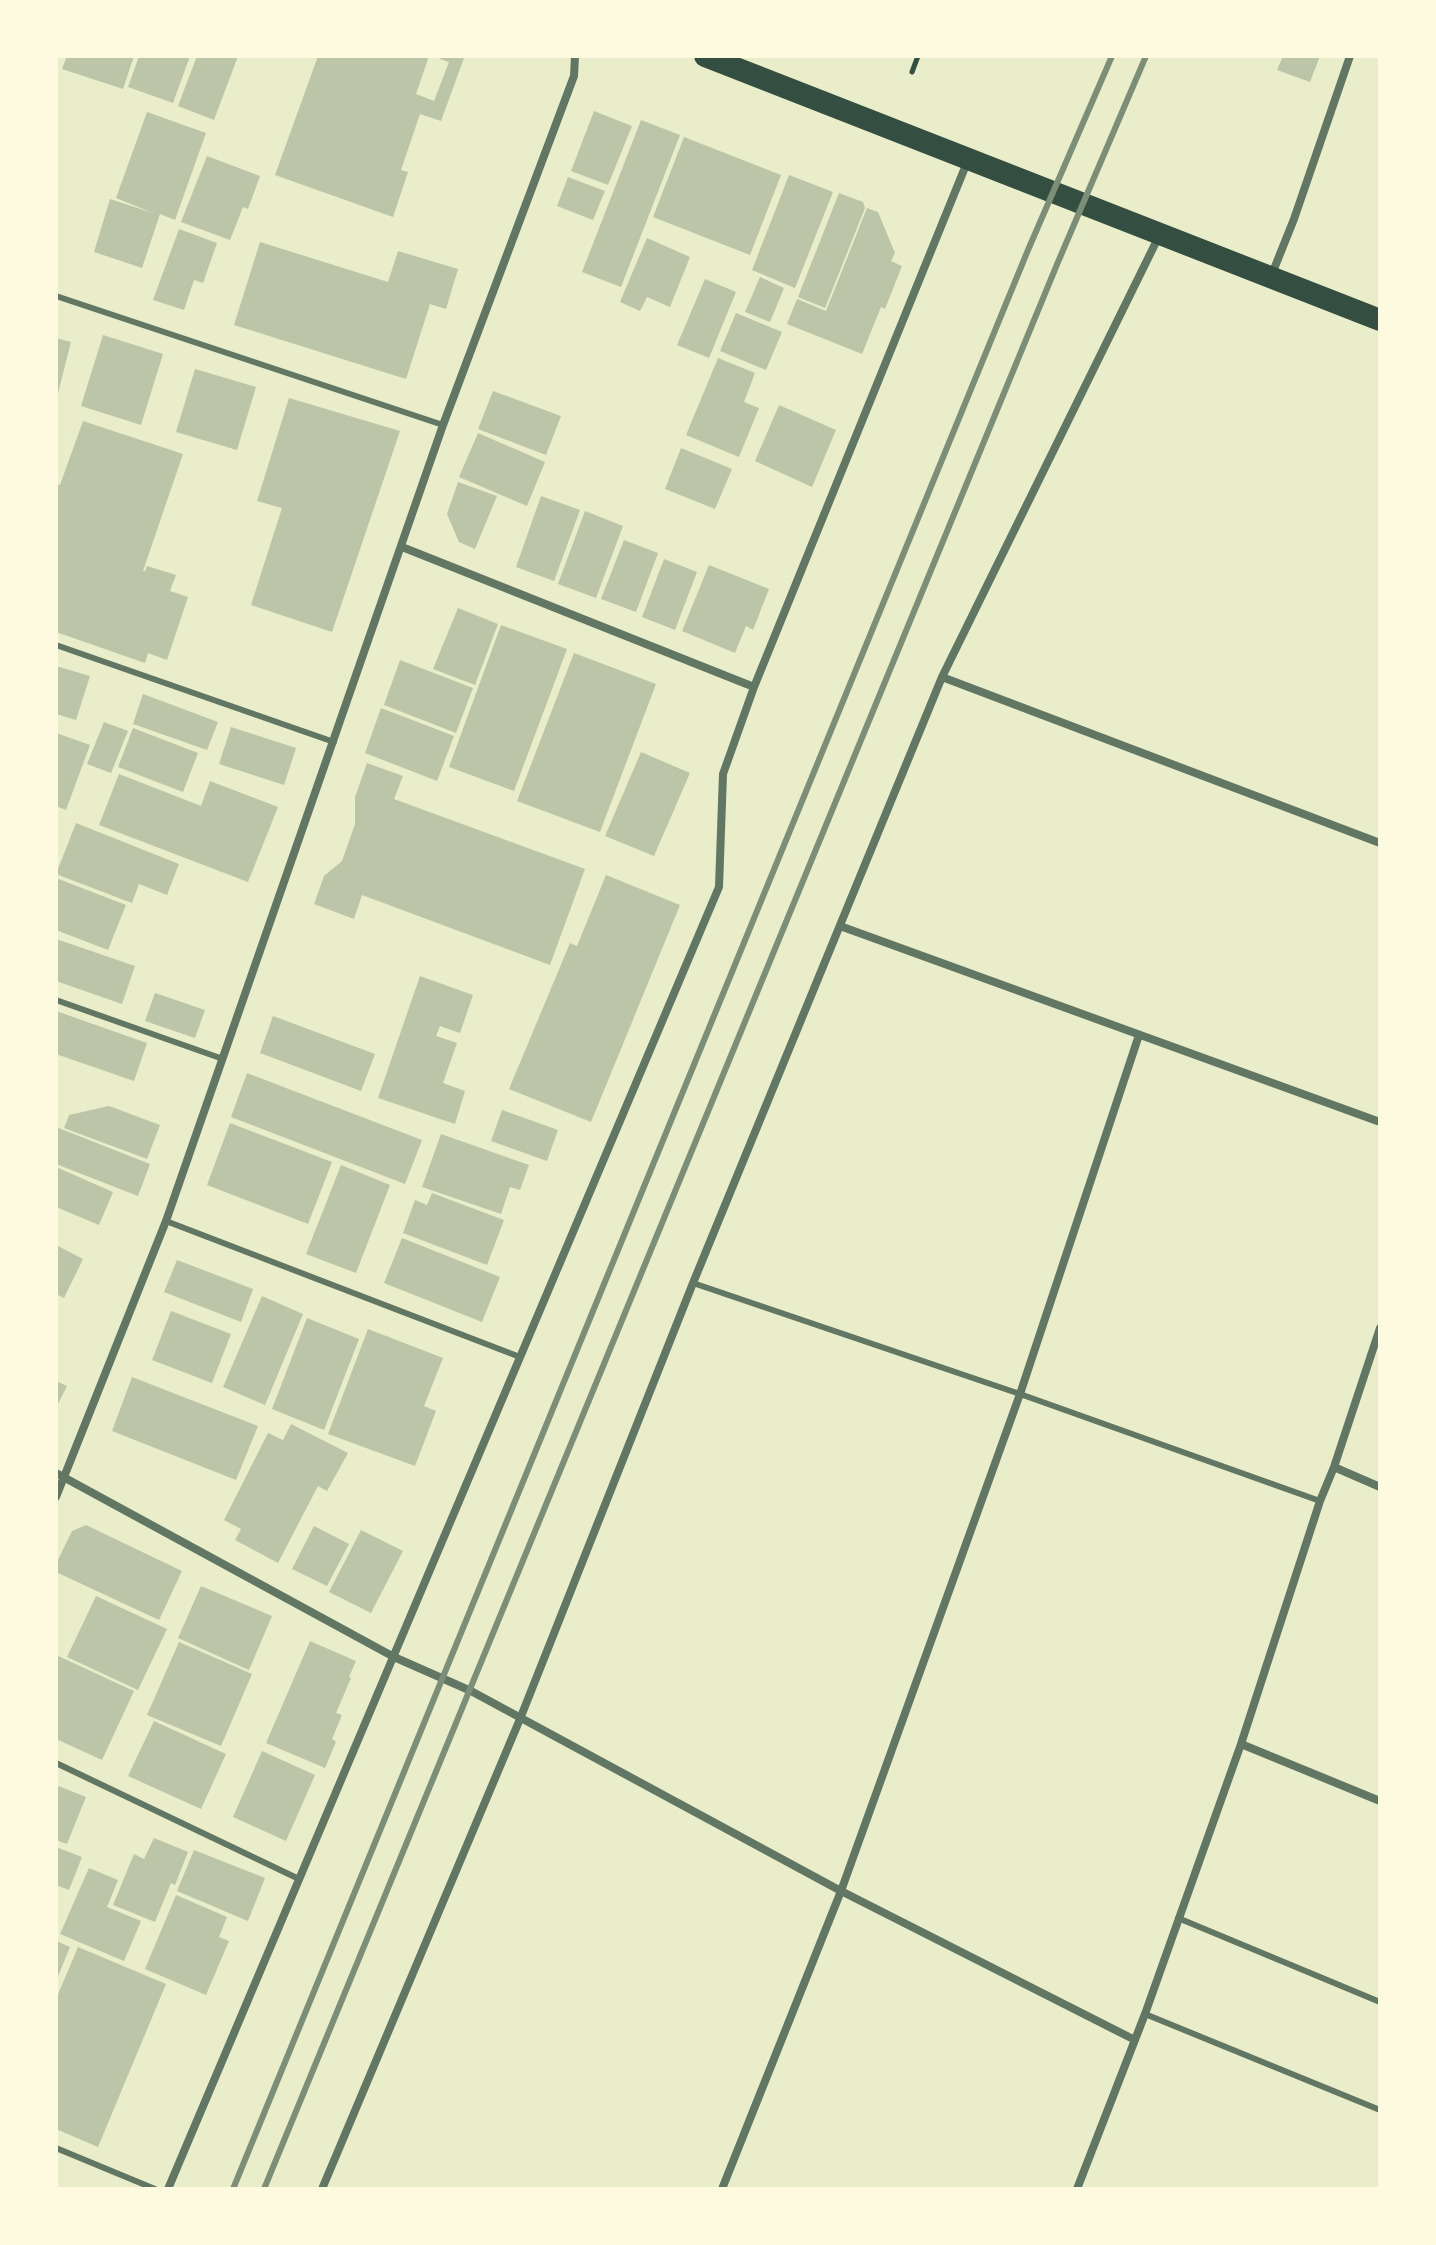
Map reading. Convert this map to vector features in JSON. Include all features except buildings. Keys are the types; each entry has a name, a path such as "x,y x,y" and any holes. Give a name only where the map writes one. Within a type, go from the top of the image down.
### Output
{"highway":[{"path":"705,56 1380,320"}],"street":[{"path":"56,1497 60,1476 166,1221 443,425 574,76 575,56"},
{"path":"1271,277 1350,56"},
{"path":"168,2189 719,887 723,774 754,687 969,159"},
{"path":"322,2189 520,1719 693,1283 942,677 1160,233"},
{"path":"402,547 754,687"},
{"path":"942,677 1380,843"},
{"path":"840,926 1380,1122"},
{"path":"722,2189 841,1891 1020,1394 1139,1035"},
{"path":"1077,2189 1145,2014 1241,1744 1380,1328"},
{"path":"1334,1467 1380,1487"},
{"path":"60,1476 394,1657 471,1691 841,1891 1135,2040"},
{"path":"1241,1744 1380,1801"}],"lane":[{"path":"56,296 443,425"},
{"path":"56,645 334,742"},
{"path":"56,1000 223,1059"},
{"path":"166,1221 520,1357"},
{"path":"693,1283 1020,1394 1320,1501"},
{"path":"56,1763 299,1879"},
{"path":"1178,1918 1380,2002"},
{"path":"1145,2014 1380,2110"},
{"path":"56,2148 155,2189"}],"path":[{"path":"912,72 918,56"}],"railway":[{"path":"233,2189 1028,250 1112,56"},
{"path":"264,2189 1058,262 1146,56"}]}
